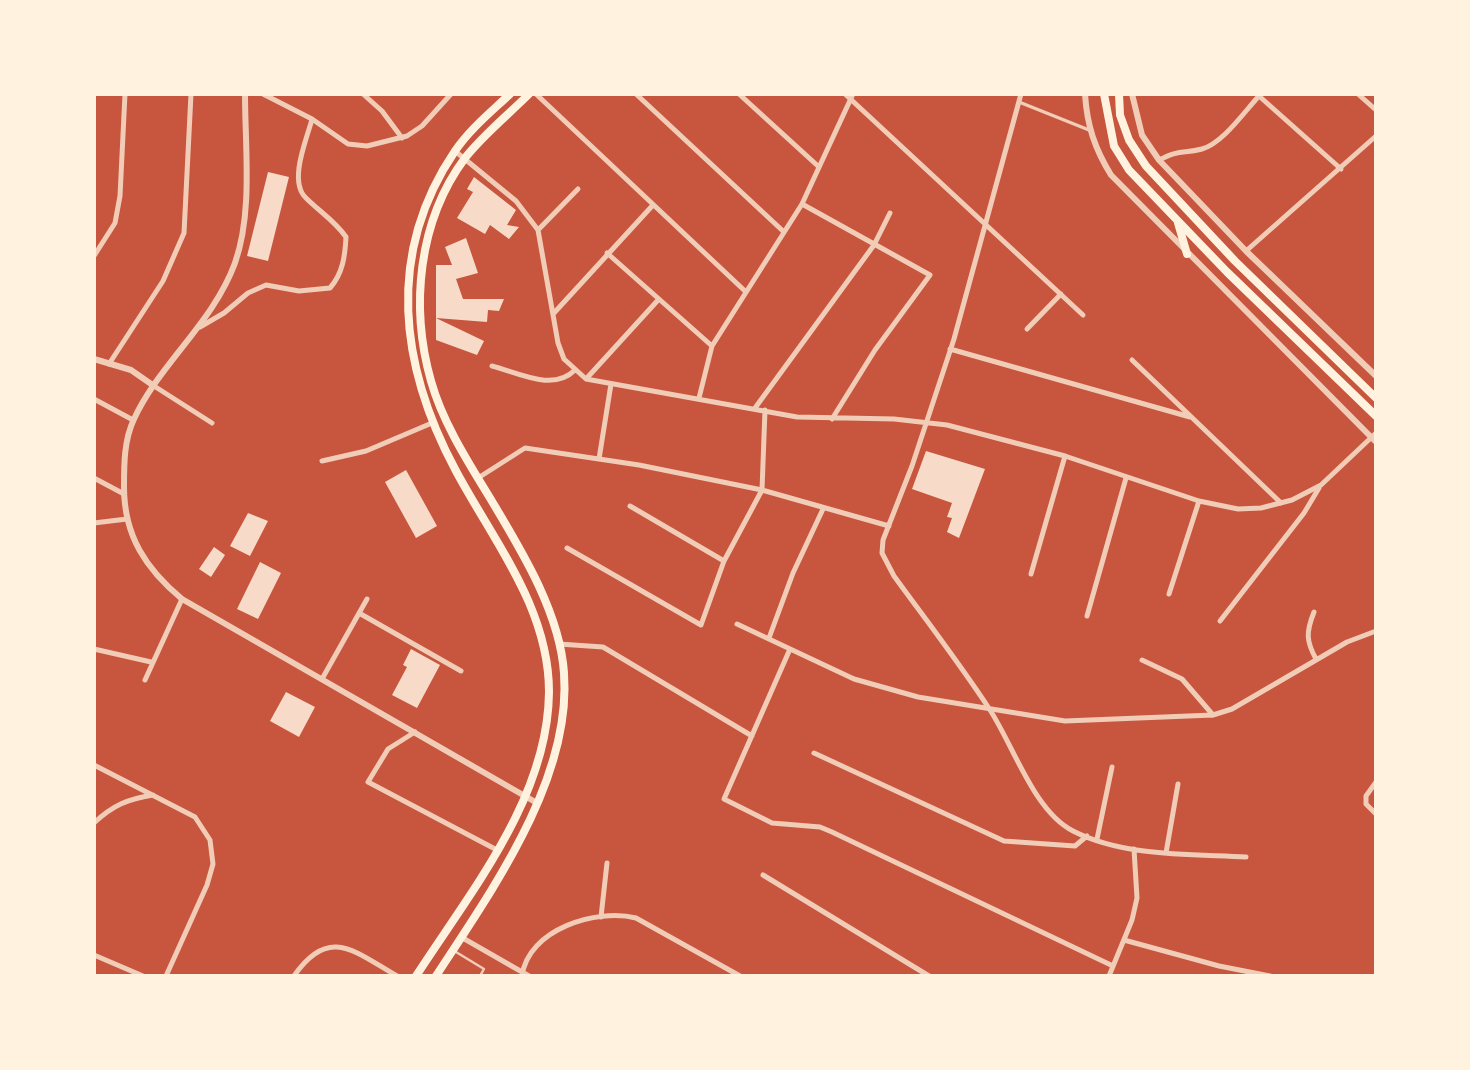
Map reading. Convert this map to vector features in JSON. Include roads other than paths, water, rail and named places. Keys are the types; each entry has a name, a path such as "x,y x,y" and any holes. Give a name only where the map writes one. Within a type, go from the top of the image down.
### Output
{"main road":[{"path":"418,973 497,850 536,768 545,735 549,695 545,653 535,618 505,551 457,473 432,423 418,382 409,334 407,290 412,257 422,220 435,188 456,150 482,120 510,94"},
{"path":"436,975 461,937 537,803 551,768 562,708 564,674 559,644 528,562 445,417 431,382 421,327 423,261 431,226 465,159 529,94"},
{"path":"1104,94 1114,146 1129,170 1376,416"},
{"path":"1119,94 1121,115 1129,141 1146,166 1235,261 1376,398"},
{"path":"1178,220 1187,254"}],"street":[{"path":"94,256 115,223 125,94"},
{"path":"109,364 163,281 184,233 191,94"},
{"path":"245,94 244,219 235,263 200,327 154,386 133,420 124,454 127,519 143,561 158,579 182,599 537,803"},
{"path":"263,94 312,119 348,144 367,146 402,138 422,126 451,94"},
{"path":"363,94 382,111 402,138"},
{"path":"536,94 746,292"},
{"path":"636,94 785,232"},
{"path":"739,94 819,167"},
{"path":"1021,94 950,349 883,540 882,553 894,576 991,711 1047,811 1061,824 1087,836 1134,849 1246,857"},
{"path":"1085,94 1089,130 1096,152 1111,175 1187,254 1374,437 1321,485 1304,513 1220,621"},
{"path":"1132,94 1142,135 1159,160 1246,251 1376,376"},
{"path":"1358,94 1376,110"},
{"path":"699,398 712,346 802,204 849,96 1083,315"},
{"path":"1159,160 1178,150 1202,149 1214,143 1259,96 1341,169"},
{"path":"1019,102 1089,130"},
{"path":"200,327 248,293 266,285 316,290 330,288 337,280 345,259 346,237 335,221 303,196 299,185 312,119"},
{"path":"1246,251 1376,136"},
{"path":"456,150 516,201 538,230 558,343 564,359 586,379 797,417 926,422 1065,456 1199,501 1238,509 1281,503 1321,485"},
{"path":"538,230 578,188"},
{"path":"802,204 930,275 876,350 832,419"},
{"path":"554,313 653,205"},
{"path":"755,408 874,244 890,213"},
{"path":"607,253 712,346"},
{"path":"1027,329 1061,294"},
{"path":"586,379 659,299"},
{"path":"950,349 1190,417"},
{"path":"94,359 131,370 212,423"},
{"path":"1132,360 1281,503"},
{"path":"492,366 554,383 566,379 575,370"},
{"path":"599,458 611,384"},
{"path":"94,399 133,420"},
{"path":"567,548 701,625 724,561 762,490 765,410"},
{"path":"322,461 366,452 432,423"},
{"path":"478,478 525,447 639,465 762,490 889,526"},
{"path":"1031,574 1065,456"},
{"path":"94,478 124,494"},
{"path":"1087,616 1126,478"},
{"path":"1169,594 1199,501"},
{"path":"630,506 724,561"},
{"path":"769,638 793,573 823,509"},
{"path":"94,523 127,519"},
{"path":"322,679 367,598"},
{"path":"145,680 182,599"},
{"path":"1314,612 1307,633 1307,643 1316,659"},
{"path":"359,613 461,671"},
{"path":"737,624 854,679 887,691 991,711 1065,721 1213,715 1232,709 1347,642 1376,631"},
{"path":"559,644 603,647 752,736"},
{"path":"94,649 151,662"},
{"path":"790,649 724,799 772,823 820,827 832,832 1113,966"},
{"path":"1142,660 1182,679 1213,715"},
{"path":"415,732 387,749 368,782 497,850"},
{"path":"814,753 1004,841 1075,846 1087,836"},
{"path":"94,765 195,817 210,840 213,864 208,885 166,975"},
{"path":"1097,839 1112,767"},
{"path":"1376,782 1366,796 1366,804 1376,814"},
{"path":"1166,853 1178,784"},
{"path":"94,824 109,809 127,799 153,795"},
{"path":"1109,975 1125,940 1137,898 1134,849"},
{"path":"601,917 607,863"},
{"path":"763,875 929,975"},
{"path":"522,974 532,951 558,930 601,917 621,915 636,918 740,975"},
{"path":"461,937 522,974 529,975"},
{"path":"1125,940 1219,966 1270,975"},
{"path":"294,975 316,951 329,945 346,947 397,975"},
{"path":"94,955 143,975"}],"lane":[{"path":"453,950 484,969 480,975"},
{"path":"418,973 428,975"}]}
